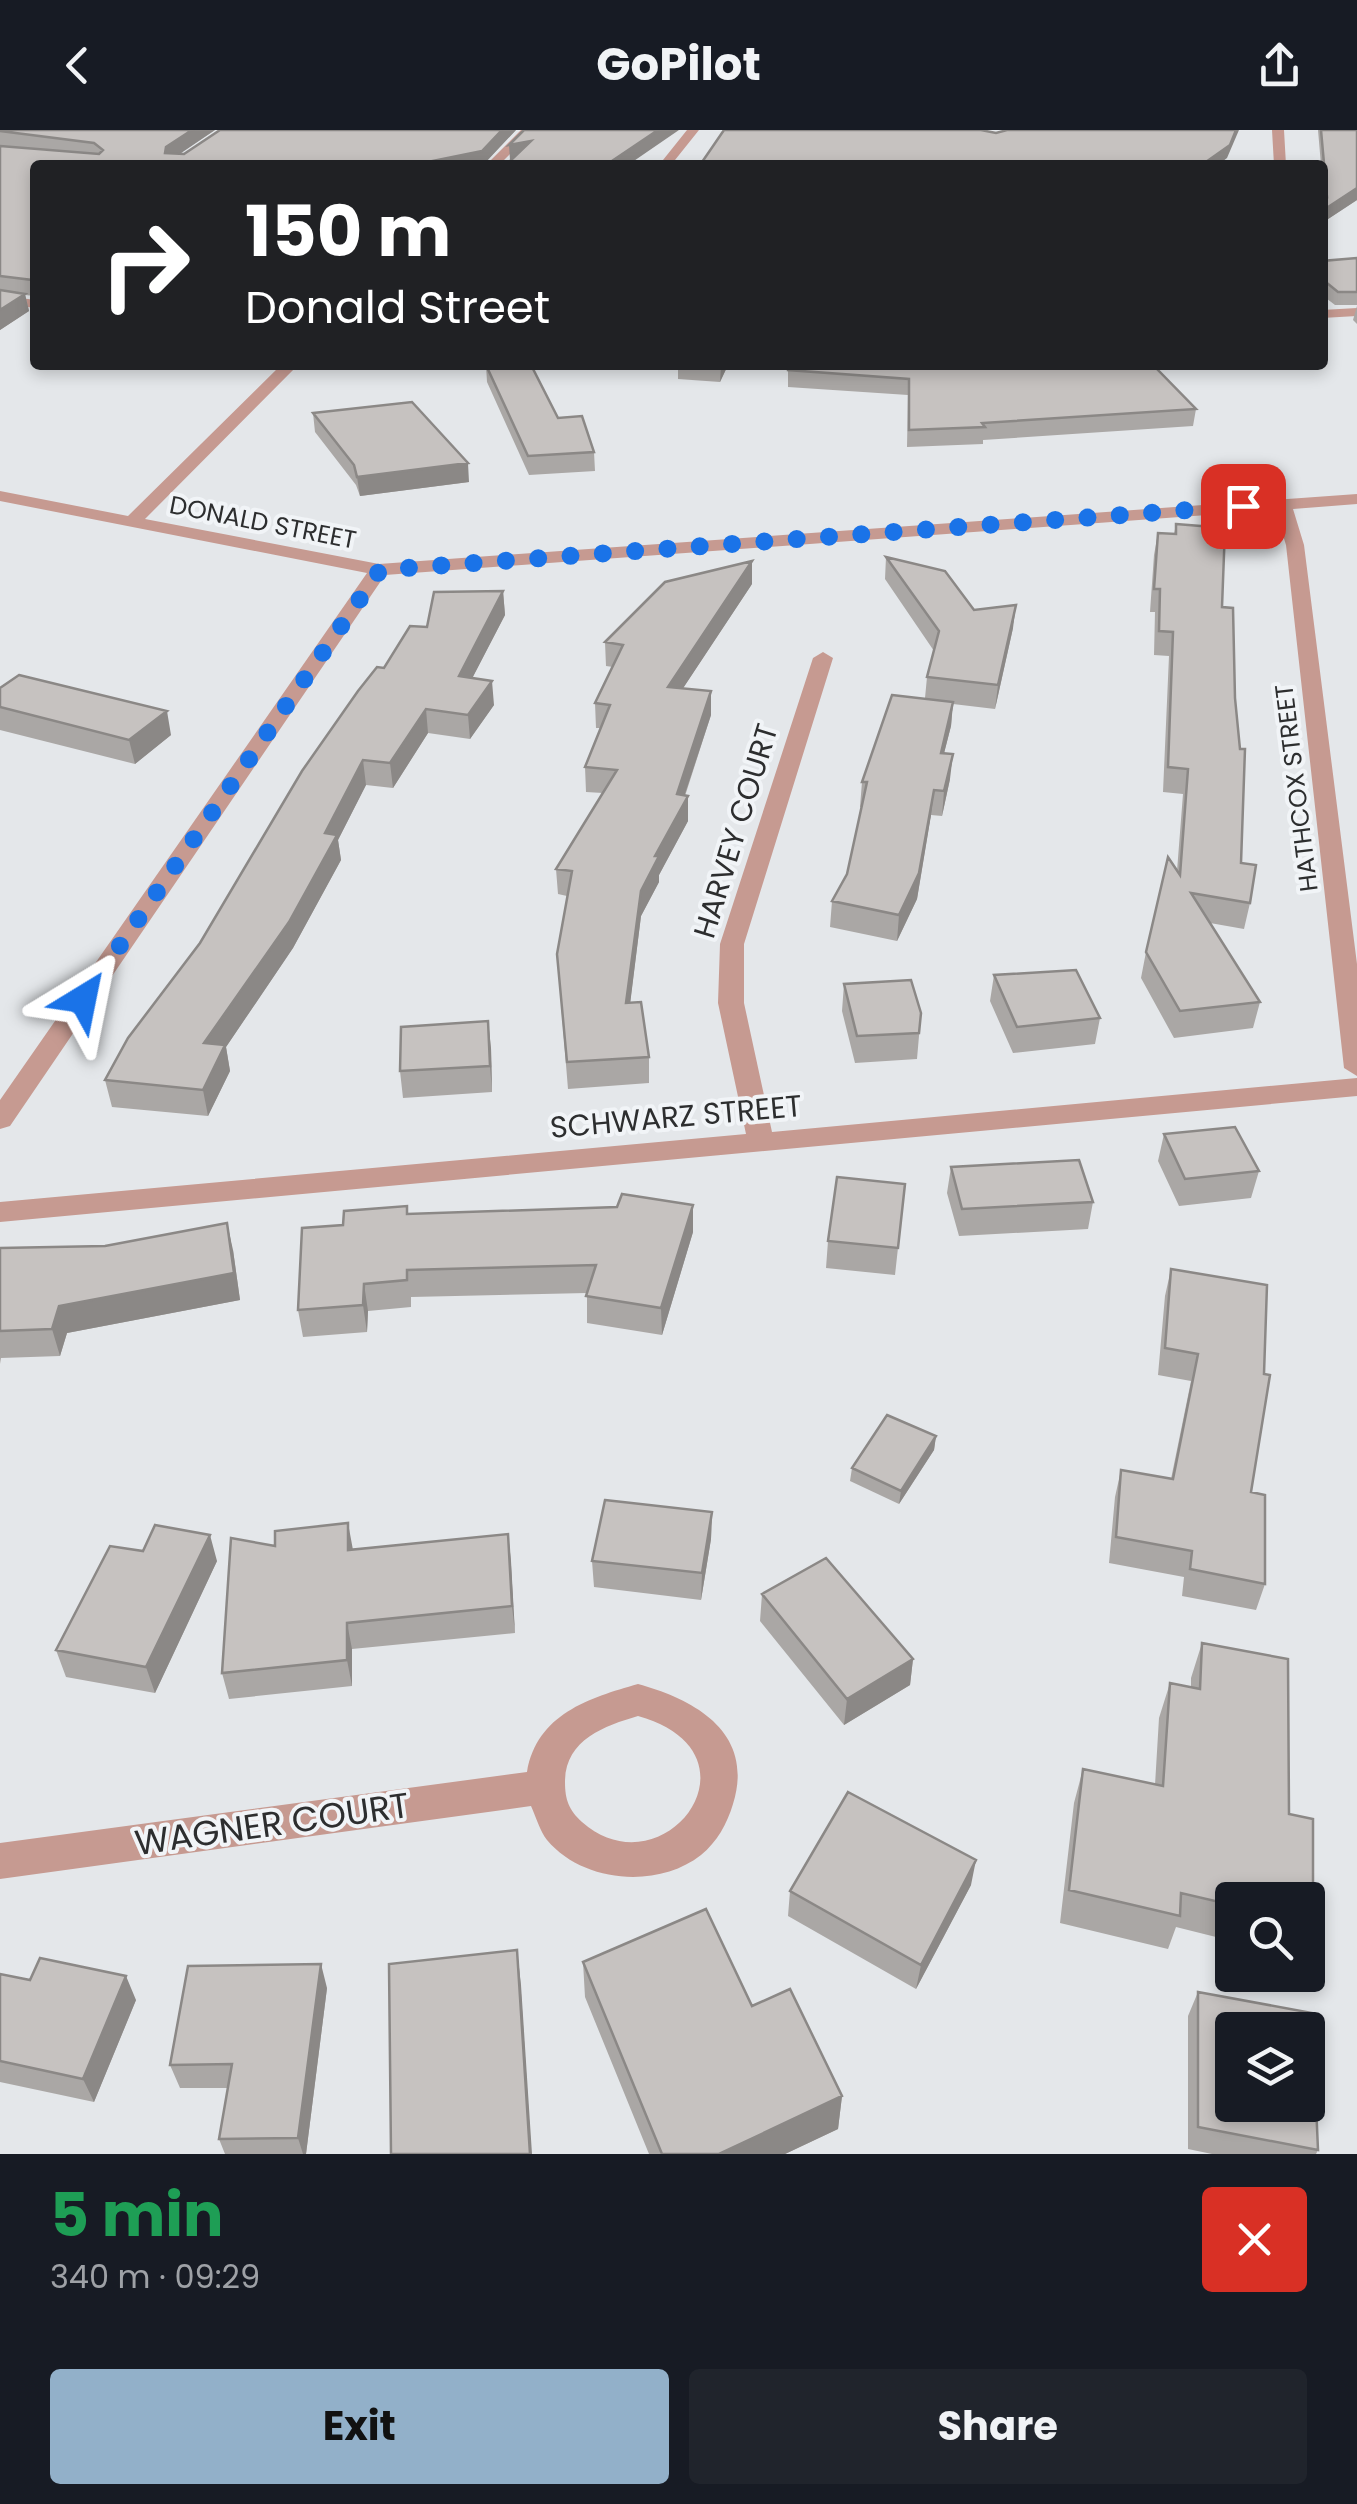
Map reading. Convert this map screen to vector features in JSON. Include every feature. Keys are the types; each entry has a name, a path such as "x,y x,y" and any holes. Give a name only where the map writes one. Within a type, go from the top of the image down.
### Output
{"street":[{"path":"497,160 528,130"},
{"path":"669,160 693,130"},
{"path":"1278,130 1280,160"},
{"path":"0,299 30,303"},
{"path":"1328,314 1357,312"},
{"path":"132,522 285,370"},
{"name":"DONALD STREET","path":"0,496 380,570 1357,498"},
{"name":"HATHCOX STREET","path":"1282,503 1295,545 1357,1068"},
{"path":"0,1120 380,570"},
{"name":"HARVEY COURT","path":"761,1142 731,1003 732,944 822,658"},
{"name":"SCHWARZ STREET","path":"0,1212 1357,1086"},
{"path":"638,1700 667,1706 692,1720 710,1741 719,1767 719,1795 692,1840 668,1854 640,1861 612,1860 575,1842 550,1812 544,1787 548,1759 560,1734 582,1715 609,1704 638,1700"},
{"name":"WAGNER COURT","path":"0,1861 544,1787"}],"building":[{"path":"192,130 166,147 165,153 184,154 220,130 502,130 482,151 438,160 30,160 30,280 0,276 0,146 99,154 103,150 94,143 0,131"},
{"path":"524,130 658,130 613,160 511,160 531,141 509,145"},
{"path":"724,130 1236,130 1230,145 1209,160 703,160"},
{"path":"1321,130 1357,130 1357,188 1328,207 1328,160 1324,160"},
{"path":"1357,258 1357,292 1338,292 1328,284 1328,260"},
{"path":"0,290 25,294 0,310"},
{"path":"488,370 534,370 558,418 582,416 594,452 528,456"},
{"path":"788,370 1158,370 1196,409 909,430 909,379"},
{"path":"412,402 468,463 357,477 354,465 313,413"},
{"path":"1176,524 1225,528 1222,607 1233,608 1235,698 1240,749 1245,749 1241,863 1256,865 1250,903 1191,893 1260,1002 1180,1011 1146,952 1168,857 1180,875 1188,769 1168,767 1173,632 1159,631 1160,589 1154,589 1158,533 1176,534"},
{"path":"886,557 945,571 974,610 1016,605 998,685 927,677 939,631"},
{"path":"752,561 668,687 711,691 677,794 688,796 641,891 626,1003 641,1002 649,1057 567,1062 557,954 572,871 556,869 617,770 585,767 610,705 595,703 623,645 605,642 665,582"},
{"path":"503,591 459,676 492,681 468,715 426,709 390,763 363,760 325,833 337,835 289,922 204,1043 225,1045 203,1090 105,1080 128,1038 200,943 302,771 358,691 377,667 384,668 410,626 427,627 434,592"},
{"path":"19,675 167,711 129,740 0,707 0,688"},
{"path":"892,695 953,702 941,753 953,754 944,791 934,790 919,873 899,915 832,901 847,874 867,782 862,782"},
{"path":"1076,970 1100,1018 1017,1027 994,975"},
{"path":"911,980 921,1013 919,1033 857,1036 844,984"},
{"path":"488,1021 490,1066 400,1071 401,1027"},
{"path":"1235,1127 1259,1171 1185,1179 1164,1134"},
{"path":"1079,1160 1093,1202 962,1209 951,1167"},
{"path":"837,1177 905,1184 898,1248 828,1241"},
{"path":"622,1194 693,1205 661,1308 586,1296 596,1265 407,1270 407,1280 364,1284 363,1305 298,1310 302,1228 343,1225 344,1211 407,1206 407,1214 617,1207"},
{"path":"227,1223 234,1273 59,1306 52,1329 0,1331 0,1248 105,1246"},
{"path":"1171,1269 1267,1285 1264,1374 1270,1375 1251,1492 1265,1495 1265,1584 1190,1569 1192,1551 1116,1537 1121,1470 1173,1479 1198,1354 1165,1348"},
{"path":"887,1415 936,1436 901,1491 852,1468"},
{"path":"605,1500 712,1512 702,1573 592,1561"},
{"path":"348,1523 348,1550 508,1534 512,1606 347,1623 347,1660 222,1673 231,1538 275,1546 275,1531"},
{"path":"155,1525 210,1535 146,1667 56,1650 110,1546 143,1551"},
{"path":"826,1558 913,1659 847,1699 762,1594"},
{"path":"1202,1643 1288,1659 1289,1814 1313,1819 1313,1882 1215,1882 1215,1901 1181,1893 1180,1916 1069,1890 1083,1769 1163,1786 1170,1683 1200,1689"},
{"path":"848,1792 976,1860 921,1965 790,1891"},
{"path":"706,1909 752,2006 790,1989 842,2096 719,2154 662,2154 583,1962"},
{"path":"517,1950 530,2154 391,2154 389,1964"},
{"path":"40,1958 126,1976 83,2079 0,2061 0,1974 30,1980"},
{"path":"321,1964 298,2138 219,2139 232,2064 170,2065 188,1966"},
{"path":"1198,1992 1307,2012 1215,2012 1215,2122 1317,2122 1318,2150 1198,2127"}],"route":[{"path":"83,999 380,570 1243,506"}]}
